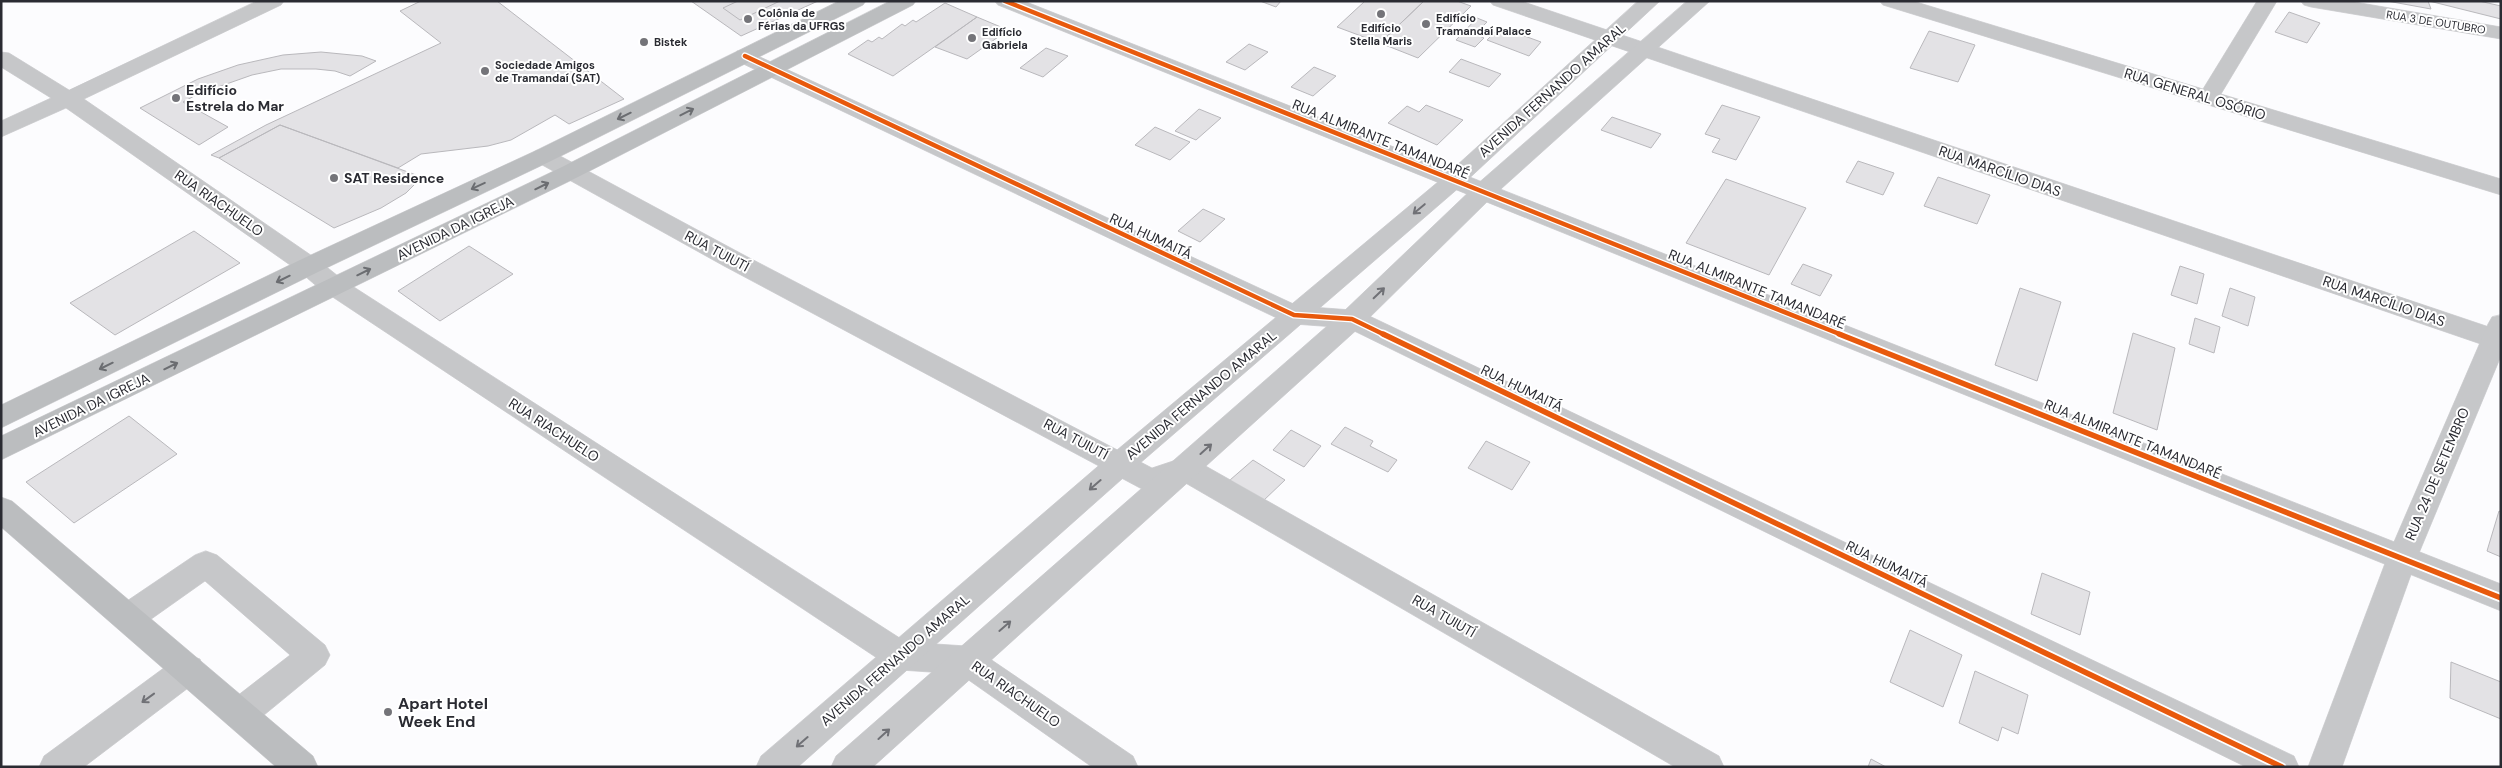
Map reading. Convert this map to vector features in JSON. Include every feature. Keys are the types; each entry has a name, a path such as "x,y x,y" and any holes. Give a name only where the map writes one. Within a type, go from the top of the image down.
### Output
{"main road":[{"name":"AVENIDA DA IGREJA","path":"1,417 309,266 543,156 856,1"},
{"name":"AVENIDA DA IGREJA","path":"1,449 570,172 906,1"},
{"path":"1,509 129,617 301,767"}],"street":[{"path":"1,130 274,1"},
{"name":"RUA ALMIRANTE TAMANDARÉ","path":"1005,1 2501,598"},
{"name":"RUA MARCÍLIO DIAS","path":"1500,1 1608,39 2499,335"},
{"name":"AVENIDA FERNANDO AMARAL","path":"772,767 1121,463 1453,181 1650,1"},
{"path":"848,767 966,660 1352,319 1483,192 1645,51 1698,1"},
{"name":"RUA GENERAL OSÓRIO","path":"1890,1 2501,186"},
{"path":"2208,98 2267,1"},
{"name":"RUA 3 DE OUTUBRO","path":"2311,1 2501,32"},
{"name":"RUA HUMAITÁ","path":"745,56 1294,316 1352,319 2282,767"},
{"name":"RUA RIACHUELO","path":"1,58 67,98 309,266 334,286 900,656 966,660 1121,767"},
{"name":"RUA TUIUTÍ","path":"543,156 1150,480 1185,468 1707,767"},
{"name":"RUA 24 DE SETEMBRO","path":"2325,767 2402,558 2499,335"},
{"path":"129,617 206,564 314,655 240,714"},
{"path":"56,767 188,670"}],"building":[{"name":"Sociedade Amigos de Tramandaí (SAT)","path":"421,1 497,1 624,99 569,124 555,115 511,140 488,146 421,154 398,168 280,125 219,158 211,155 266,125 441,43 400,11"},
{"name":"Colônia de Férias da UFRGS","path":"691,1 818,1 741,36"},
{"path":"738,1 780,1 740,20 723,8"},
{"path":"1260,1 1281,1 1276,7"},
{"name":"Edifício Stella Maris","path":"1365,1 1424,1 1380,43 1337,27"},
{"name":"Edifício Tramandaí Palace","path":"1424,1 1457,1 1471,6 1418,58 1380,43"},
{"path":"2387,1 2428,1 2431,9"},
{"path":"2429,1 2479,1 2501,6 2501,19"},
{"path":"945,3 977,17 893,76 848,54 868,40 872,42 879,37 882,39 902,24 905,26 913,20 916,22"},
{"path":"2289,12 2320,23 2307,43 2275,32"},
{"name":"Edifício Gabriela","path":"977,17 1008,30 967,59 935,47"},
{"path":"1477,18 1487,22 1475,34 1484,38 1475,47 1456,40"},
{"path":"1500,27 1541,42 1529,56 1487,40"},
{"path":"1929,31 1975,45 1958,82 1910,68"},
{"path":"1249,44 1268,52 1245,70 1226,62"},
{"path":"1046,48 1068,56 1043,77 1020,68"},
{"name":"Edifício Estrela do Mar","path":"321,52 362,56 376,61 350,76 335,71 316,69 281,69 252,75 198,94 183,102 228,127 199,145 140,108 198,79 238,65 283,55"},
{"path":"1461,59 1501,74 1489,87 1449,72"},
{"path":"1314,67 1336,76 1313,96 1291,87"},
{"path":"1426,105 1463,120 1437,145 1388,123 1407,106 1419,112"},
{"path":"1722,105 1760,117 1736,160 1712,152 1720,139 1705,134"},
{"path":"1199,109 1221,118 1196,140 1175,131"},
{"path":"1612,117 1661,134 1651,148 1601,130"},
{"name":"SAT Residence","path":"280,125 416,175 417,182 406,193 381,208 334,228 219,158"},
{"path":"1155,127 1190,142 1170,160 1135,145"},
{"path":"1858,161 1894,173 1883,195 1846,182"},
{"path":"1938,177 1990,195 1977,224 1924,206"},
{"path":"1726,179 1806,208 1769,275 1686,243"},
{"path":"1203,209 1225,219 1200,242 1178,231"},
{"path":"194,231 240,263 115,335 70,303"},
{"path":"469,246 513,274 440,321 398,291"},
{"path":"1803,264 1832,275 1820,296 1791,284"},
{"path":"2180,266 2204,274 2197,304 2171,295"},
{"path":"2020,288 2061,302 2037,381 1995,365"},
{"path":"2230,288 2255,297 2248,326 2222,316"},
{"path":"2195,318 2220,327 2214,353 2189,344"},
{"path":"2133,333 2175,348 2157,430 2113,413"},
{"path":"129,416 177,454 74,523 26,482"},
{"path":"1345,427 1373,441 1370,446 1397,460 1388,472 1331,444"},
{"path":"1291,430 1321,446 1304,467 1273,450"},
{"path":"1486,441 1530,462 1512,490 1468,468"},
{"path":"1253,460 1285,480 1262,502 1230,480"},
{"path":"2499,511 2501,512 2501,557 2487,551"},
{"path":"2042,573 2090,592 2080,635 2031,614"},
{"path":"1910,630 1962,655 1943,707 1890,682"},
{"path":"2451,662 2501,682 2501,719 2450,698"},
{"path":"1975,671 2028,695 2018,734 2002,727 1998,741 1959,723"},
{"path":"1871,759 1886,767 1868,767"}],"cycle path":[{"path":"1005,1 2501,598"},
{"path":"745,56 1294,315 1352,319 2282,767"}],"place":[{"name":"Edifício Stella Maris","path":"1381,14"},
{"name":"Colônia de Férias da UFRGS","path":"748,19"},
{"name":"Edifício Tramandaí Palace","path":"1426,24"},
{"name":"Edifício Gabriela","path":"972,38"},
{"name":"Bistek","path":"644,42"},
{"name":"Sociedade Amigos de Tramandaí (SAT)","path":"485,71"},
{"name":"Edifício Estrela do Mar","path":"176,98"},
{"name":"SAT Residence","path":"334,178"},
{"name":"Apart Hotel Week End","path":"388,712"}]}
